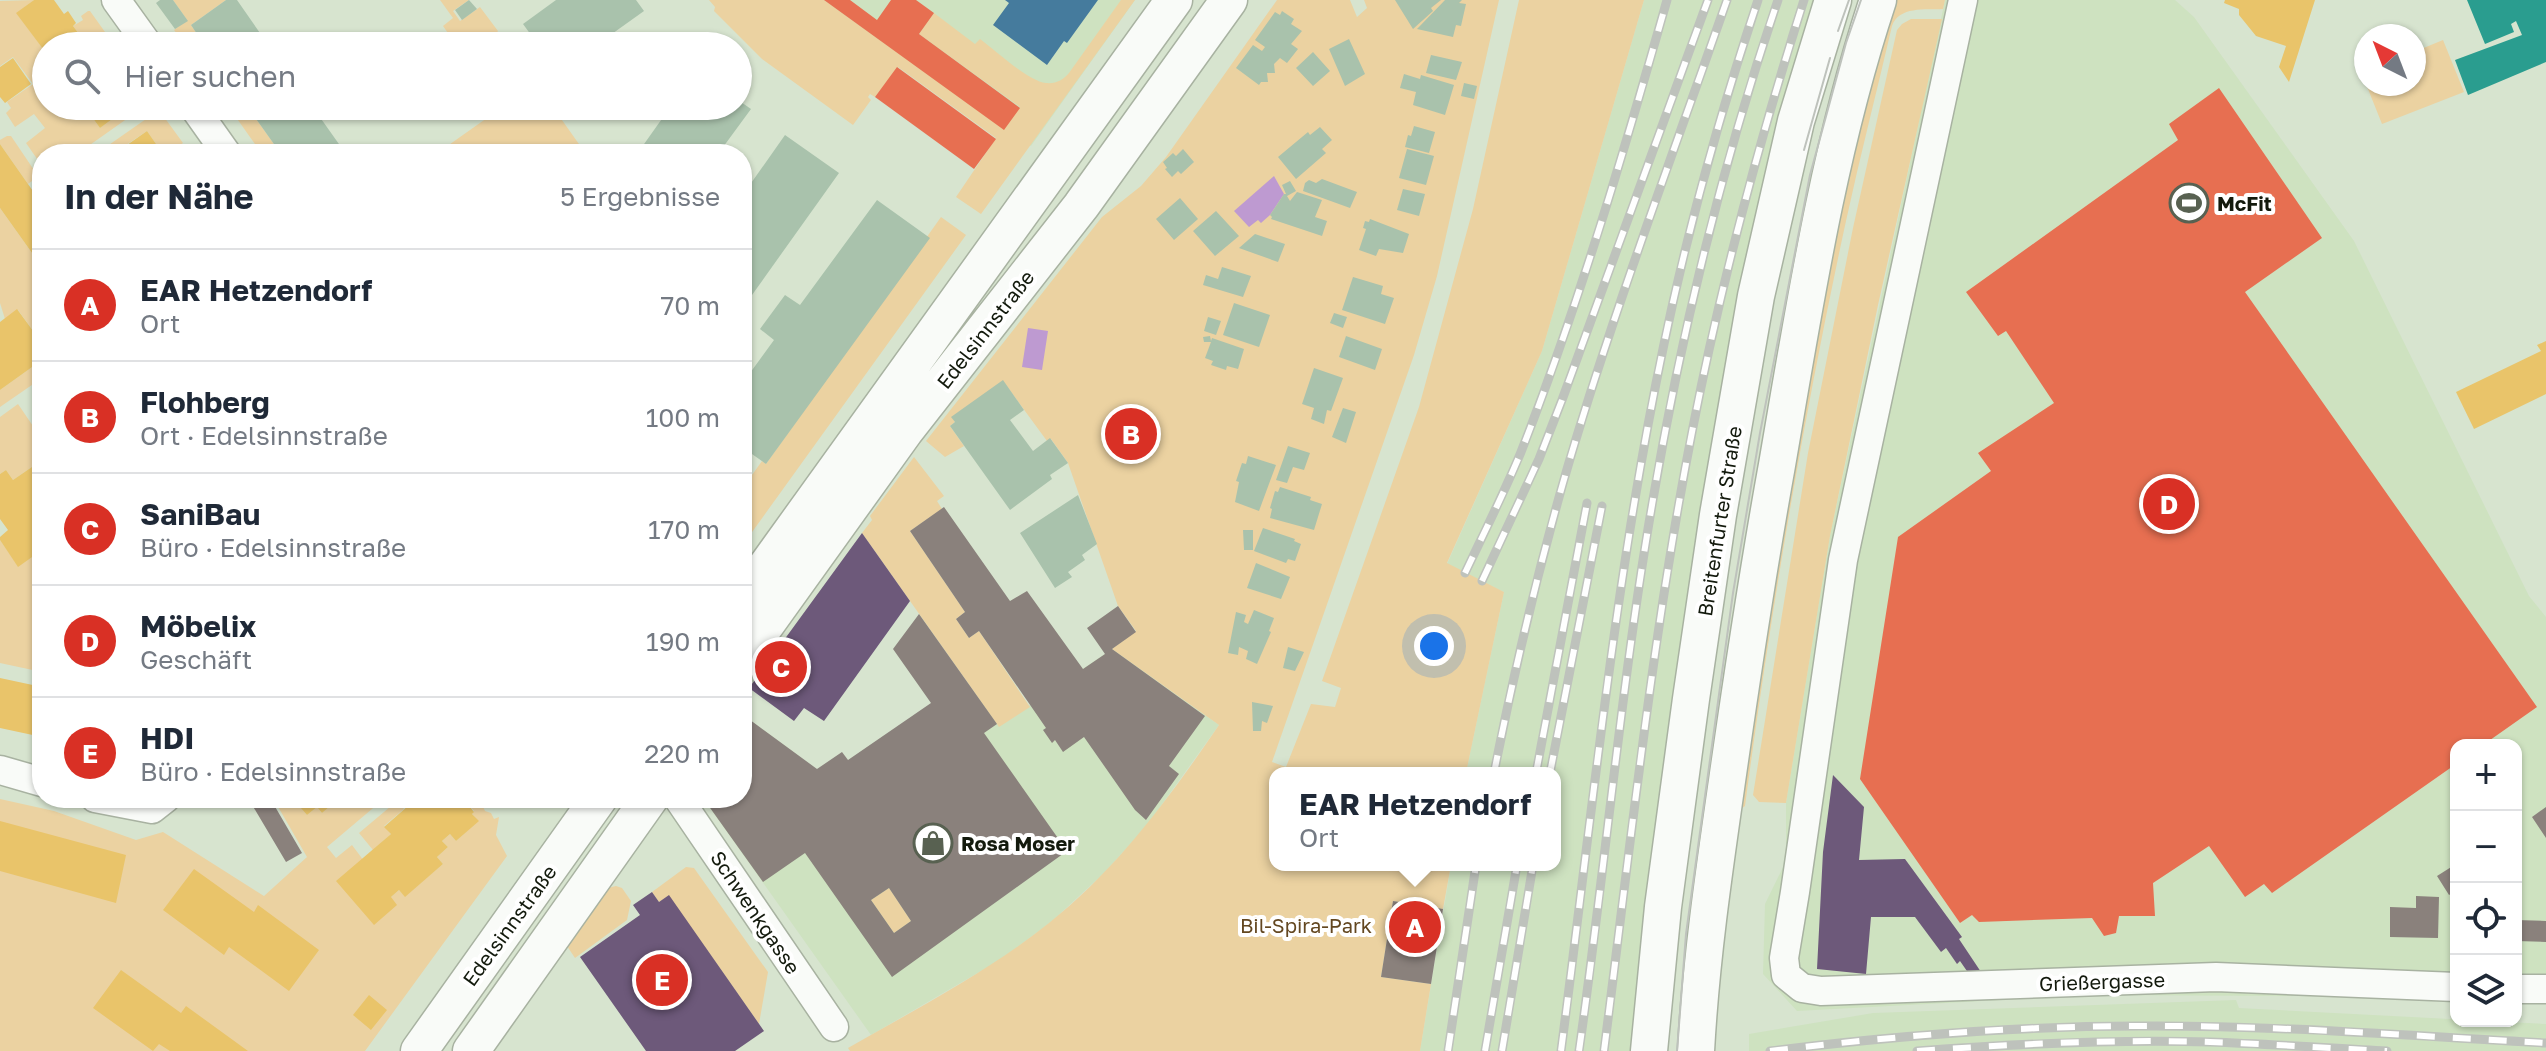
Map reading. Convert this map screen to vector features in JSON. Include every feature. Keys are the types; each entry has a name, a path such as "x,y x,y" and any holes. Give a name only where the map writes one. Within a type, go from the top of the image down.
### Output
{"main road":[{"name":"Edelsinnstraße","path":"752,586 1174,0"},
{"name":"Edelsinnstraße","path":"752,644 905,431 1081,206 1229,0"},
{"name":"Breitenfurter Straße","path":"1649,1051 1663,907 1691,699 1718,515 1756,296 1796,121 1833,0"},
{"path":"1696,1051 1704,945 1753,598 1819,226 1838,138 1861,50 1878,0"},
{"name":"Edelsinnstraße","path":"419,1051 592,808"},
{"path":"471,1051 643,808"}],"street":[{"path":"116,0 139,32"},
{"name":"Grießergasse","path":"1963,0 1843,560 1786,943 1786,975 1802,988 1821,991 2216,977 2450,987"},
{"path":"203,120 220,144"},
{"path":"0,770 32,779"},
{"name":"Schwenkgasse","path":"685,808 834,1027"},
{"path":"2522,989 2546,989"}],"shaded area":[{"path":"800,0 1135,0 1031,146 898,67 896,69"},
{"path":"1644,0 1823,0 1633,1051 1420,1051 1450,871 1561,871 1561,767 1467,767 1504,592 1447,564 1542,351"},
{"path":"1945,0 2175,0 2194,17 2354,241 2529,596 2546,617 2546,1000 2522,999 2522,739 2450,739 2450,997 2095,995 1797,1011 1763,974 1765,904 1786,861 1786,803 1830,536"},
{"path":"1274,176 1284,194 1270,215 1261,223 1258,220 1249,227 1234,211"},
{"path":"1028,328 1048,331 1042,370 1022,367"},
{"name":"Rosa Moser","path":"1112,649 1219,725 1145,828 1103,874 1051,922 1000,960 871,1035 710,808 752,808 752,721 844,790 978,697 999,726"},
{"path":"2236,1000 2239,1008 2450,1019 2450,1027 2546,1024 2546,1051 1749,1051 1749,1034 1873,1013"}],"green space":[{"path":"34,0 17,13 32,34 32,83 13,57 0,66 0,1"},
{"path":"173,0 226,0 191,25 196,32 176,32 174,30 187,20"},
{"path":"440,0 469,0 453,11 460,21 480,7 498,31 447,32 443,26 453,18"},
{"path":"709,0 824,0 1004,129 1020,107 919,34 934,13 975,44 980,39 1021,71 1050,83 1059,81 1069,73 1121,0 1135,0 981,214 956,197 996,138 898,67 875,97 870,94 868,97 871,100 853,125 762,59 752,49 752,32 735,32 714,11 715,7"},
{"name":"Bil-Spira-Park","path":"1277,0 1350,0 1357,17 1367,8 1364,0 1499,0 1437,276 1414,355 1272,762 1286,767 1269,767 1269,871 1450,871 1443,909 1393,901 1381,977 1431,984 1420,1051 850,1051 848,1048 1001,958 1074,902 1142,830 1219,725 1112,649 1136,631 1118,606 1068,463 1051,439 1047,441 1003,381 952,417 955,422 950,426 964,446 945,457 926,441 1102,217 1141,186 1166,157"},
{"path":"1519,0 1644,0 1542,351 1447,563 1504,592 1467,767 1286,767 1311,704 1335,707 1341,688 1322,681 1419,407 1473,209"},
{"path":"1889,0 1945,0 1943,9 1906,12 1892,26 1851,197 1802,439 1745,806 1730,817 1785,437"},
{"path":"90,11 105,32 78,32 73,26 83,20 81,16"},
{"path":"1911,19 1942,19 1830,536 1786,803 1759,802 1753,795 1808,453 1897,30"},
{"path":"2443,40 2464,92 2382,124 2371,96 2426,96 2426,47"},
{"path":"32,85 32,115 15,127 6,113 11,108 7,102"},
{"path":"39,120 94,120 100,128 111,120 125,120 91,144 32,144 32,152 26,143 45,128"},
{"path":"145,120 166,120 183,143 156,144 147,131 128,144 110,144"},
{"path":"238,120 257,120 274,144 255,144"},
{"path":"484,120 562,120 579,144 450,144"},
{"path":"11,136 32,167 32,181 28,184 0,144 0,140"},
{"path":"0,208 32,253 32,329 18,310 5,319 0,303"},
{"path":"941,217 966,235 752,532 752,475 762,461 766,464"},
{"path":"32,367 32,385 0,407 0,390"},
{"path":"18,404 32,425 32,467 13,480 6,470 0,474 0,417"},
{"path":"914,457 944,496 937,501 942,509 910,531 965,612 956,619 969,638 979,631 1030,707 999,727 862,533 872,520 870,516"},
{"path":"0,540 18,566 32,557 32,670 0,663"},
{"path":"0,799 54,811 136,840 163,832 264,896 307,857 279,808 301,808 307,815 316,808 322,813 328,808 373,808 327,847 336,858 352,845 391,897 399,890 405,896 443,864 437,857 448,847 442,841 450,834 456,841 478,821 471,808 484,808 494,819 499,817 496,835 507,856 365,1051 0,1051"},
{"path":"389,808 404,809 384,826 391,834 373,850 359,833"},
{"path":"686,867 694,868 768,972 759,1024 669,896 659,902 652,892"},
{"path":"608,888 622,888 631,901 627,920 575,958 567,946"},
{"path":"889,888 911,921 894,933 871,900"}],"building: Wohnen":[{"path":"34,0 54,0 64,14 68,11 78,32 32,34 16,13"},
{"path":"2225,0 2315,0 2289,82 2279,67 2286,46 2256,36 2239,15 2239,9 2224,3"},
{"path":"13,58 31,84 5,103 0,97 0,67"},
{"path":"94,120 111,120 100,128"},
{"path":"147,131 156,144 128,144"},
{"path":"0,144 32,190 32,253 0,208"},
{"path":"17,309 32,329 32,367 0,390 0,322"},
{"path":"2546,341 2546,394 2474,429 2456,392 2541,351 2537,345"},
{"path":"32,467 32,557 18,567 0,540 8,530 0,519 0,474 6,470 13,480"},
{"path":"0,678 32,685 32,735 0,728"},
{"path":"301,808 316,808 307,815"},
{"path":"406,808 471,808 479,821 456,841 450,834 442,841 448,847 437,857 443,864 405,897 399,890 391,897 397,905 374,925 336,881 391,834 384,827"},
{"path":"0,821 126,855 116,903 0,871"},
{"path":"194,869 254,912 258,905 319,950 289,991 229,947 224,955 163,910"},
{"path":"121,970 181,1013 186,1006 248,1051 170,1051 159,1044 153,1051 93,1008"},
{"path":"369,995 387,1010 371,1030 353,1015"}],"building: Handel":[{"path":"824,0 850,0 877,20 891,0 916,0 934,13 919,34 1020,108 1004,130"},
{"path":"897,67 996,139 974,169 875,97"},
{"path":"2219,88 2322,238 2245,292 2537,707 2492,739 2450,739 2450,768 2272,893 2264,884 2245,897 2209,846 2153,883 2155,916 2119,916 2116,933 2104,936 2092,918 1979,922 1972,915 1960,923 1860,779 1898,537 1991,471 1978,453 2054,403 2006,331 1998,336 1966,292 2178,140 2169,124"}],"building: Büros":[{"path":"862,533 910,601 824,721 804,708 794,721 752,690 752,684"},
{"path":"1833,775 1864,807 1859,860 1905,859 1962,937 1959,939 1981,972 1969,974 1946,948 1941,952 1915,917 1871,917 1866,974 1817,969 1823,852"},
{"path":"652,892 659,902 669,895 764,1031 735,1051 646,1051 580,957 640,915 633,905"}],"building: Schulen":[{"path":"2467,0 2546,0 2546,62 2468,95 2455,60 2522,35 2516,21 2511,24 2514,32 2485,44"}],"building: Öffentlich":[{"path":"1005,0 1098,0 1047,65 993,25 1009,3"}],"building: Industrie":[{"path":"944,507 1010,601 1027,591 1083,669 1105,654 1087,628 1118,606 1136,632 1112,649 1205,716 1169,766 1179,774 1146,820 1135,810 1084,737 1063,752 1055,740 1052,743 1043,730 1046,728 979,631 969,638 956,619 965,612 910,531"},
{"path":"919,614 997,724 984,733 1067,851 892,977 805,853 763,882 710,808 752,808 752,721 817,769 842,752 848,760 931,703 893,649","holes":["889,888 911,921 894,933 871,900"]},
{"path":"2546,807 2546,838 2532,817"},
{"path":"254,808 276,808 302,853 286,862"},
{"path":"2450,868 2450,894 2449,895 2437,876"},
{"path":"2416,896 2439,897 2438,938 2390,937 2390,907 2416,908"},
{"path":"1393,901 1443,909 1431,984 1381,977"},
{"path":"2522,920 2546,921 2546,942 2522,941"}],"building: Sonstige":[{"path":"173,0 188,21 175,29 156,3"},
{"path":"226,0 237,0 259,32 196,32 191,25"},
{"path":"469,0 477,9 462,20 455,10"},
{"path":"556,0 636,0 644,11 615,32 529,32 523,24"},
{"path":"1395,0 1441,0 1413,29"},
{"path":"1445,0 1462,0 1459,3 1466,4 1461,26 1456,25 1453,37 1417,29"},
{"path":"1282,11 1294,19 1291,24 1302,31 1291,44 1298,49 1287,63 1280,58 1274,64 1275,73 1267,73 1268,82 1259,85 1236,68 1253,45 1262,51 1265,47 1255,40 1275,12 1280,15"},
{"path":"1349,39 1365,74 1345,86 1329,49"},
{"path":"1313,52 1330,71 1313,86 1296,68"},
{"path":"1431,55 1462,62 1456,80 1426,73"},
{"path":"1404,74 1420,79 1421,75 1454,85 1445,115 1413,105 1416,92 1400,88"},
{"path":"1464,83 1477,86 1474,99 1461,96"},
{"path":"257,120 322,120 339,144 274,144"},
{"path":"661,120 743,120 725,144 644,144"},
{"path":"1414,126 1435,132 1429,153 1405,147"},
{"path":"1320,127 1332,140 1322,149 1326,153 1296,179 1278,157 1308,132 1310,135"},
{"path":"785,135 839,173 752,295 752,182"},
{"path":"1183,149 1194,162 1181,174 1178,171 1172,177 1163,162"},
{"path":"1407,149 1434,156 1426,185 1399,178"},
{"path":"1322,179 1357,192 1350,208 1303,191 1309,180 1316,183"},
{"path":"1290,181 1296,191 1287,196 1290,201 1297,192 1322,200 1315,217 1327,221 1322,236 1271,219 1270,215 1286,194 1282,185"},
{"path":"1403,189 1425,194 1419,216 1397,210"},
{"path":"1180,198 1198,219 1174,240 1156,219"},
{"path":"877,200 930,238 766,464 752,454 752,370 774,340 760,329 785,295 800,305"},
{"path":"1216,211 1239,236 1215,256 1193,231"},
{"path":"1370,219 1409,234 1403,253 1379,249 1376,256 1359,250 1366,229 1363,228 1365,221 1369,222"},
{"path":"1255,234 1285,244 1278,262 1239,248"},
{"path":"1222,267 1251,276 1243,297 1203,285 1206,275 1218,279"},
{"path":"1353,277 1383,286 1381,294 1394,298 1385,324 1342,310"},
{"path":"1234,303 1270,315 1259,347 1223,335"},
{"path":"1334,313 1347,317 1343,328 1330,323"},
{"path":"1208,317 1221,321 1216,335 1204,331"},
{"path":"1210,336 1211,341 1212,338 1244,349 1238,369 1227,366 1226,370 1211,365 1213,361 1205,358 1211,342 1204,342 1203,337"},
{"path":"1346,336 1382,349 1375,370 1339,357"},
{"path":"1314,368 1343,378 1331,411 1327,410 1324,424 1311,419 1314,408 1302,404"},
{"path":"1003,380 1024,410 1010,420 1033,451 1050,438 1068,463 1010,510 950,426 955,422 951,417"},
{"path":"1343,408 1356,412 1346,443 1332,437"},
{"path":"1288,446 1310,453 1304,470 1293,467 1287,483 1276,480"},
{"path":"1248,456 1276,465 1259,511 1235,502 1239,482 1236,481"},
{"path":"1280,487 1322,504 1314,530 1270,518 1275,491 1278,492"},
{"path":"1078,495 1097,544 1082,555 1085,560 1068,572 1072,577 1055,588 1020,533"},
{"path":"1263,528 1301,544 1295,561 1288,559 1286,563 1254,551"},
{"path":"1243,530 1253,530 1253,550 1244,550"},
{"path":"1256,563 1290,577 1281,599 1247,588"},
{"path":"1254,610 1274,618 1257,664 1246,659 1248,651 1239,647 1238,655 1228,653 1236,612 1246,615 1244,622 1248,624"},
{"path":"1288,647 1304,652 1295,671 1283,668"},
{"path":"1252,702 1273,706 1267,723 1262,721 1261,731 1253,731"}],"tram line":[{"path":"1838,31 1849,0"},
{"path":"1677,1051 1686,934 1733,593 1760,433 1810,175 1861,0"},
{"path":"1804,150 1830,58"}],"railway":[{"path":"1465,573 1521,452 1562,340 1617,171 1667,0"},
{"path":"1482,581 1539,459 1562,400 1708,0"},
{"path":"1495,767 1534,591 1581,422 1727,0"},
{"path":"1561,1051 1618,608 1647,432 1694,214 1758,0"},
{"path":"1579,1051 1631,641 1663,441 1721,187 1778,0"},
{"path":"1604,1051 1661,612 1691,437 1741,218 1804,0"},
{"path":"1537,767 1587,503"},
{"path":"1551,767 1602,506"},
{"path":"1448,1051 1475,871"},
{"path":"1485,1051 1516,871"},
{"path":"1502,1051 1532,871"},
{"path":"1770,1051 1954,1033 2093,1026 2292,1029 2546,1043"},
{"path":"1917,1051 2137,1041 2387,1051"}],"place":[{"name":"McFit","path":"2189,203"},
{"name":"Flohberg","path":"1131,434"},
{"name":"Möbelix","path":"2169,504"},
{"name":"SaniBau","path":"781,667"},
{"name":"Rosa Moser","path":"933,843"},
{"name":"EAR Hetzendorf","path":"1415,927"},
{"name":"HDI","path":"662,980"}]}
